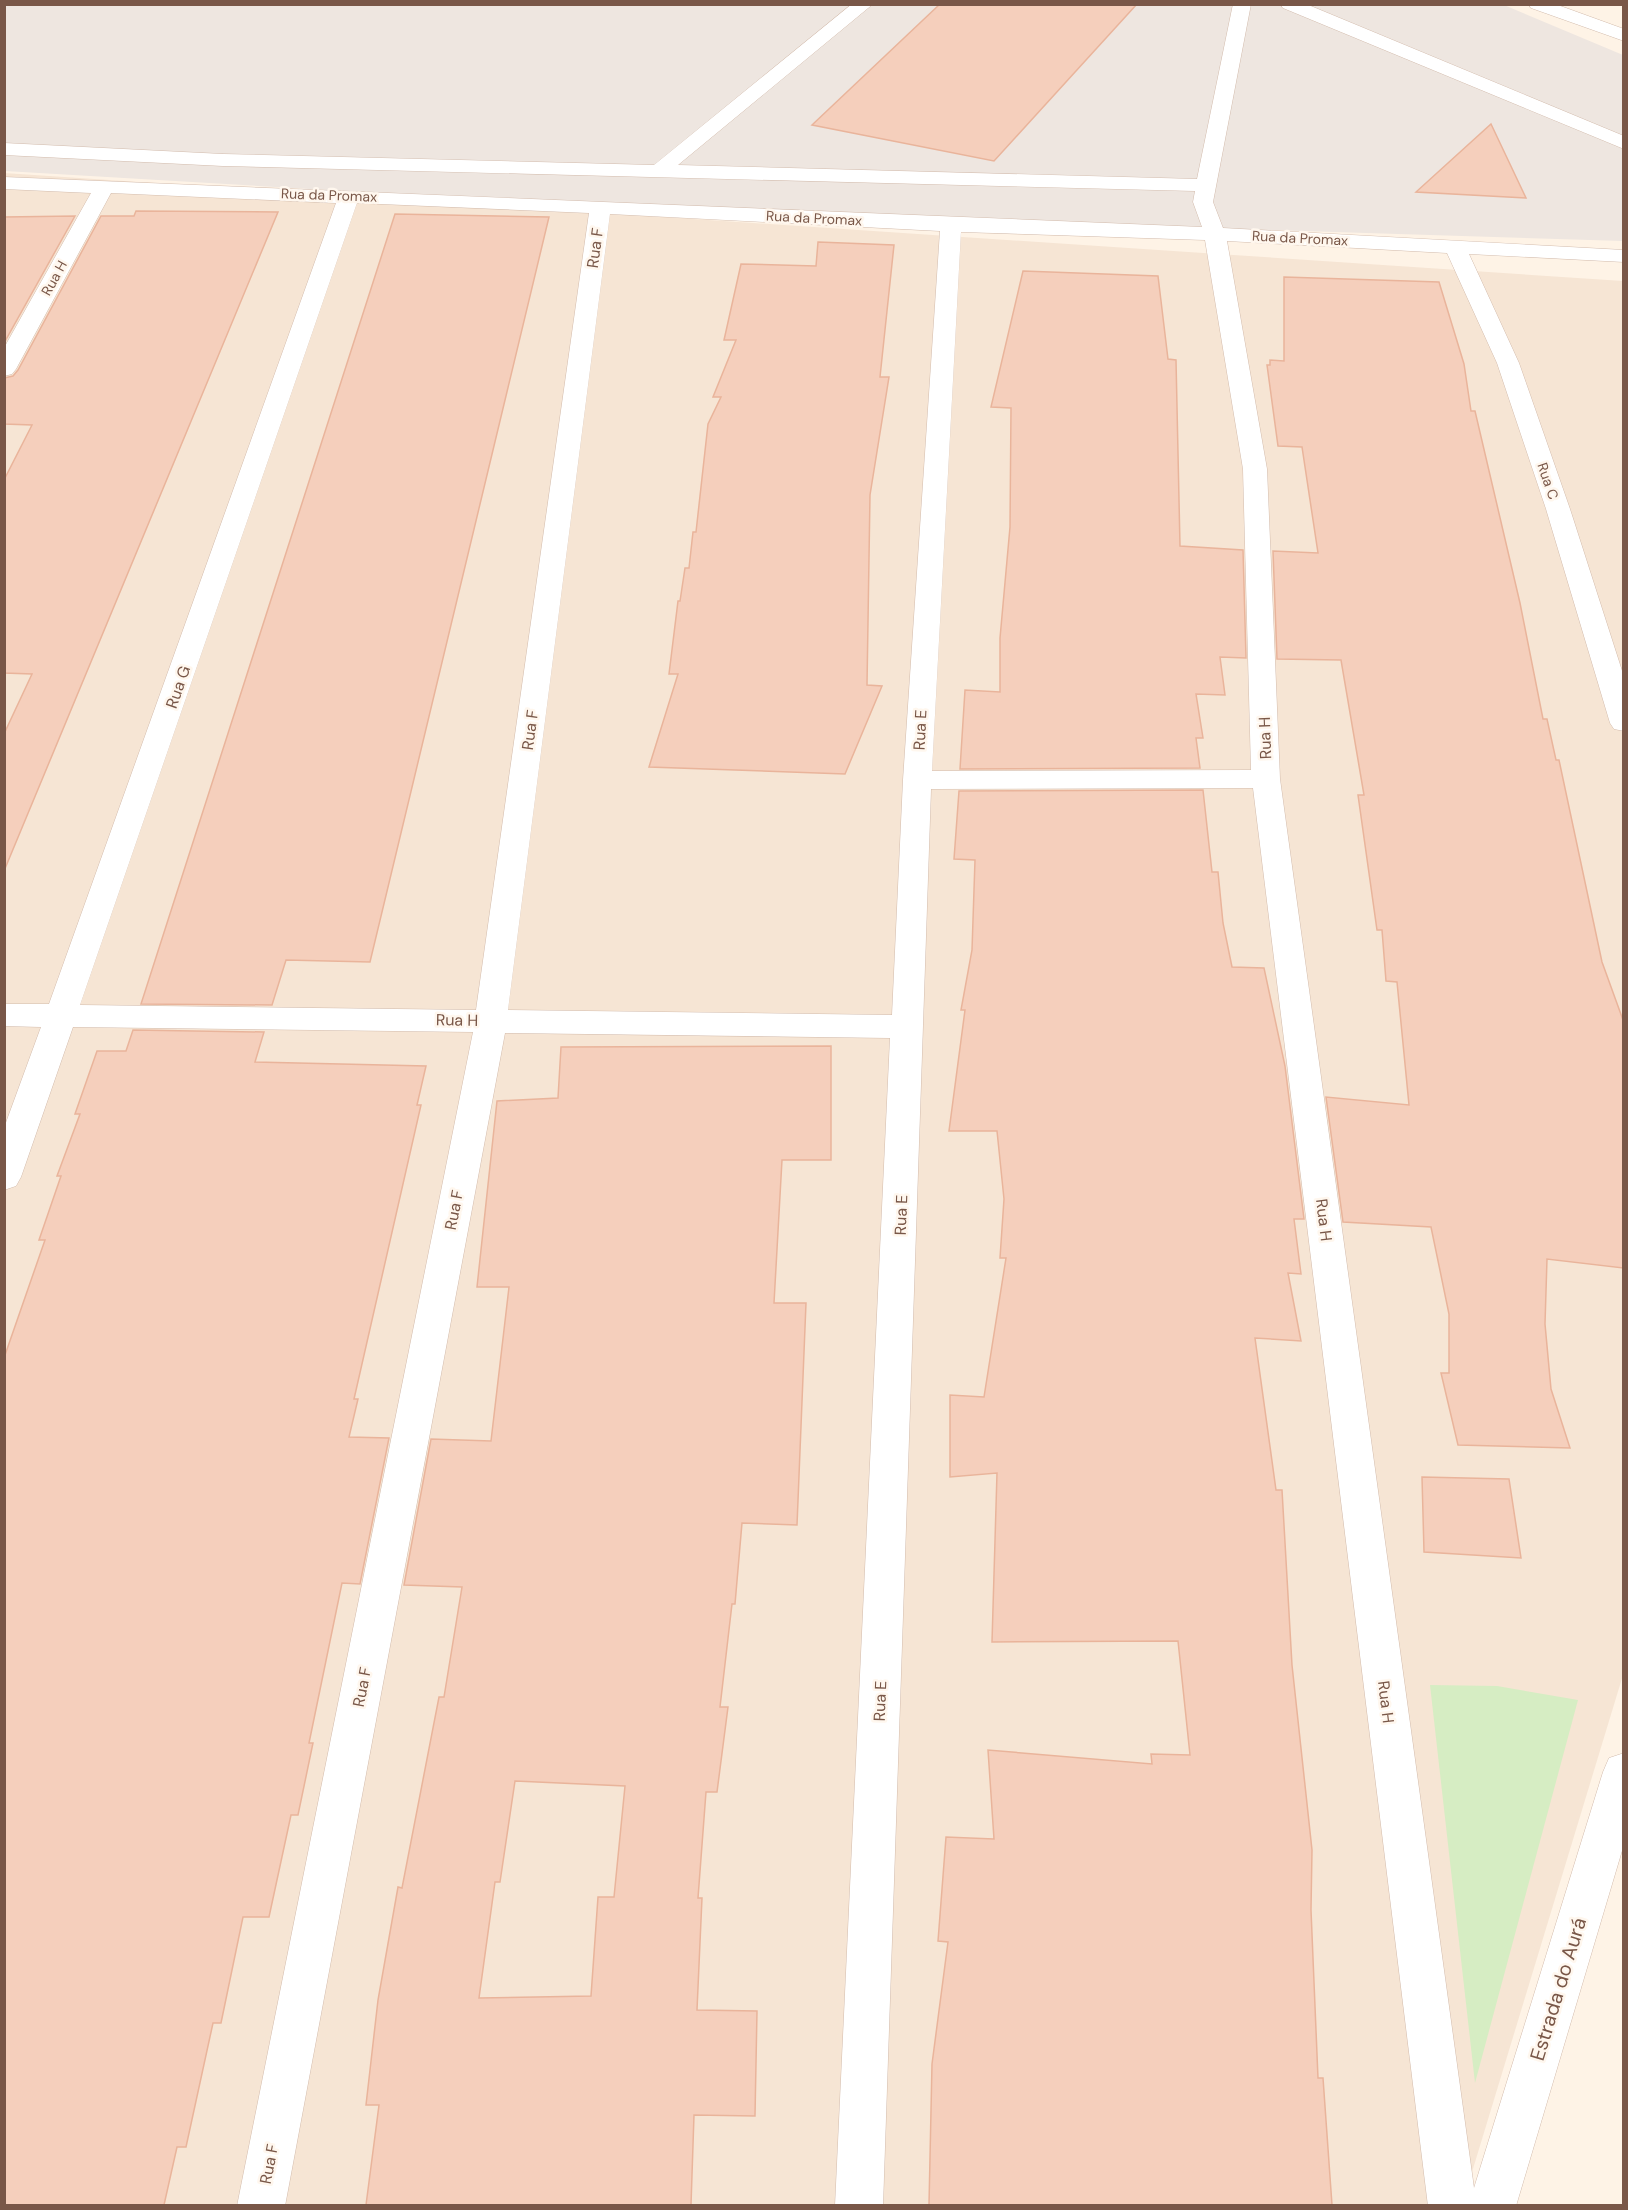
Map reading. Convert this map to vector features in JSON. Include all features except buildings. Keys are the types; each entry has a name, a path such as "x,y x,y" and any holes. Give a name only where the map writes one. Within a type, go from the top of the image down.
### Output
{"street":[{"path":"658,172 864,4"},
{"name":"Rua H","path":"1242,4 1203,202 1215,234 1255,469 1266,779 1452,2205"},
{"path":"1289,4 1623,143"},
{"path":"1537,4 1623,36"},
{"path":"4,149 223,160 1206,185"},
{"name":"Rua da Promax","path":"4,183 600,207 951,225 1215,234 1623,256"},
{"name":"Rua H","path":"4,369 104,188"},
{"name":"Rua G","path":"4,1177 63,1016 349,196"},
{"name":"Rua F","path":"261,2205 491,1020 600,207"},
{"name":"Rua E","path":"859,2205 909,1027 917,780 951,225"},
{"name":"Rua C","path":"1455,246 1508,363 1558,509 1623,723"},
{"path":"917,780 1266,779"},
{"name":"Rua H","path":"4,1015 909,1027"},
{"name":"Estrada do Aurá","path":"1492,2205 1623,1772"}],"shaded area":[{"path":"4,5 1504,5 1623,55 1623,241 716,213 5,171"},
{"path":"4,173 1623,281 1623,1675 1462,2205 5,2205"}],"green space":[{"path":"1430,1685 1497,1686 1578,1700 1475,2083"}]}
